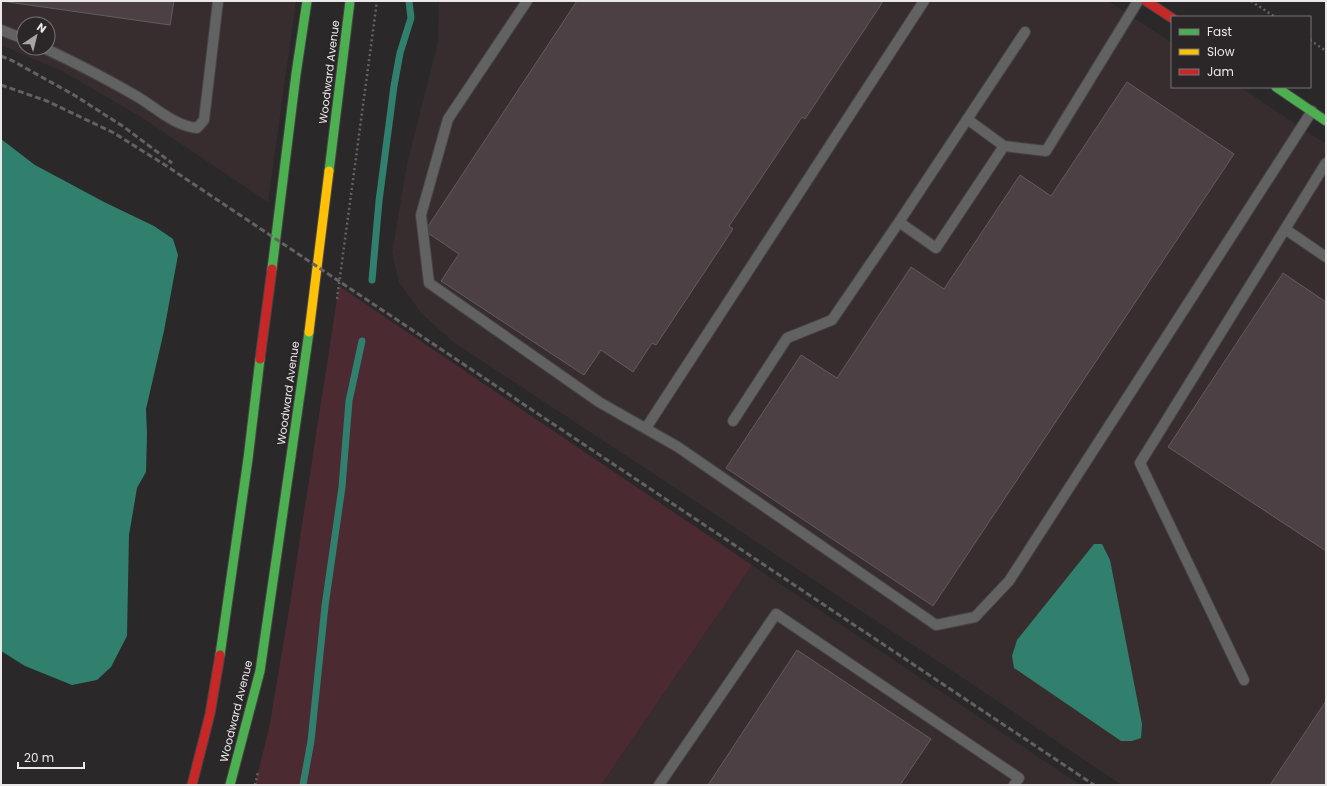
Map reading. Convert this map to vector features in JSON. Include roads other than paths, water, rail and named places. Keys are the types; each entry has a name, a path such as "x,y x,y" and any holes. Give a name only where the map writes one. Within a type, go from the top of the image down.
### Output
{"street":[{"path":"192,785 210,714 220,657 249,451 296,74 307,1"},
{"name":"Woodward Avenue","path":"230,785 262,663 306,353 350,1"},
{"path":"1146,1 1171,17"},
{"path":"1278,88 1326,120"}],"lane":[{"path":"56,54 104,78 187,127 197,128 204,120 218,1"},
{"path":"527,1 448,119 422,215 429,283 600,402 678,447 936,625 975,617 1009,581 1312,111"},
{"path":"646,428 924,1"},
{"path":"967,119 1004,146 1046,151 1138,1"},
{"path":"1,30 16,36"},
{"path":"733,422 787,338 832,320 1025,32"},
{"path":"899,222 936,248 1004,146"},
{"path":"1244,680 1140,463 1326,163"},
{"path":"1284,230 1326,257"},
{"path":"659,785 776,614 1019,778 1014,785"}],"waterway":[{"path":"372,280 379,201 394,86 400,53 411,18 409,1"},
{"path":"303,785 311,741 325,606 342,487 349,401 362,341"}],"railway":[{"path":"1,56 13,61 74,95 124,127 172,163"},
{"path":"1,85 47,101 114,133 165,165 1094,785"}]}
